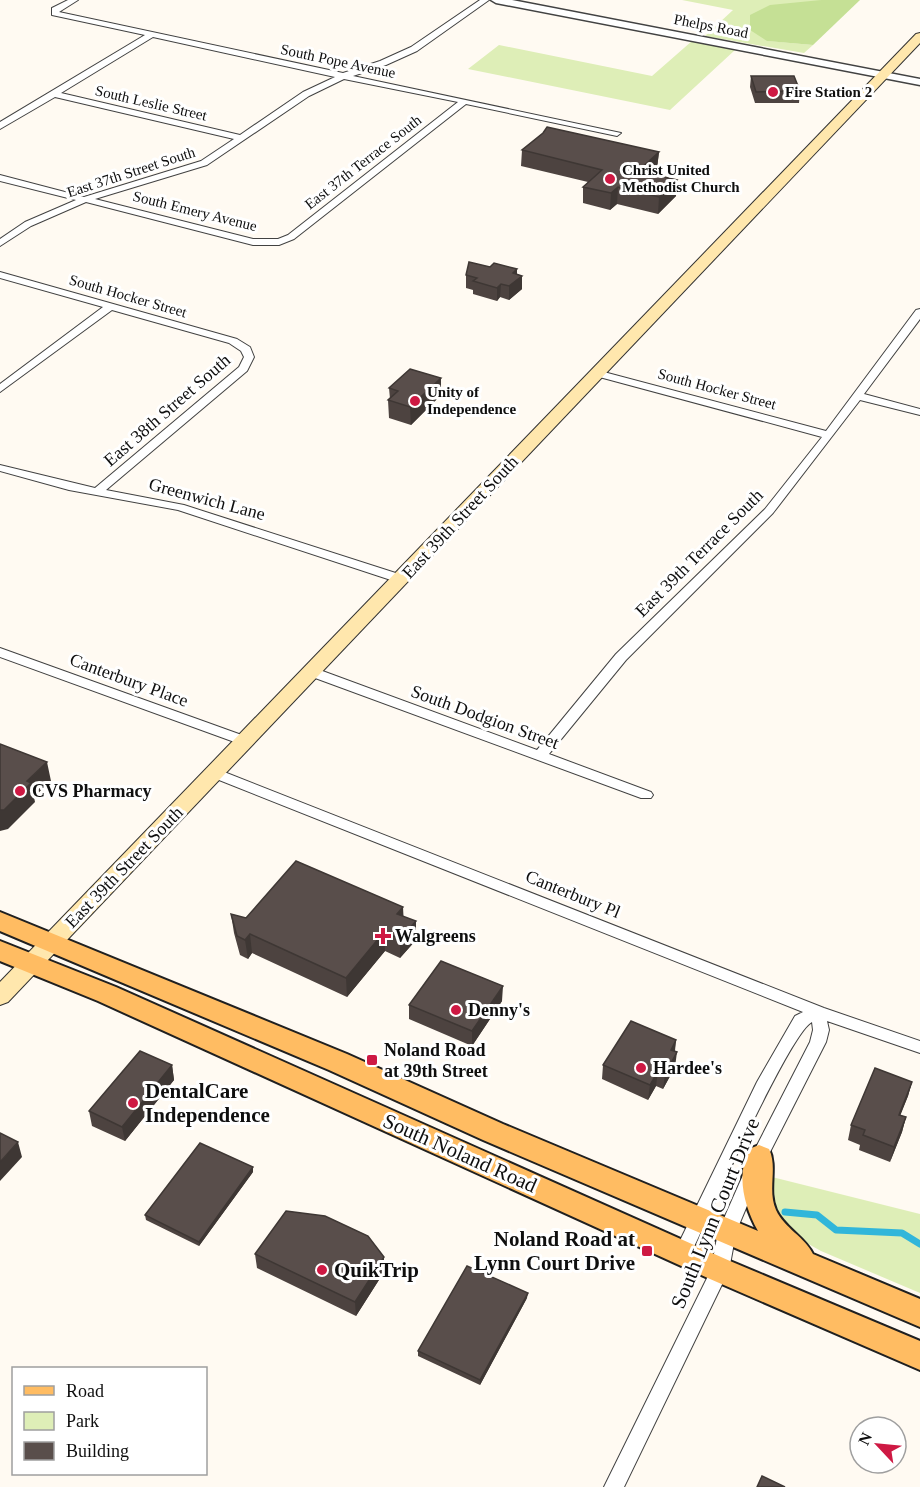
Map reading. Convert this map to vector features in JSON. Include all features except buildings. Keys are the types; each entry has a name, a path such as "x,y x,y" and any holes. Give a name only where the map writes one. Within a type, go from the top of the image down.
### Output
{"main road":[{"name":"East 39th Street South","path":"0,996 920,36"},
{"name":"South Noland Road","path":"0,921 338,1062 814,1270 920,1313"},
{"name":"South Noland Road","path":"0,951 107,994 720,1270 920,1356"},
{"path":"759,1156 755,1181 762,1216 783,1242 814,1270"}],"street":[{"name":"South Pope Avenue","path":"74,0 55,10 56,12 151,35 616,133"},
{"name":"East 37th Street South","path":"0,243 28,224 86,200 204,164 306,94 343,76 383,63 414,49 485,0"},
{"name":"Phelps Road","path":"496,0 920,82"},
{"path":"0,126 151,35"},
{"name":"South Leslie Street","path":"54,94 242,138"},
{"name":"East 37th Terrace South","path":"279,242 291,237 464,102"},
{"name":"South Emery Avenue","path":"0,178 253,242 279,242"},
{"name":"South Hocker Street","path":"0,275 233,341 246,349"},
{"path":"0,389 111,306"},
{"name":"East 39th Terrace South","path":"540,756 621,657 769,511 829,435 920,312"},
{"name":"East 38th Street South","path":"97,492 243,369 249,357 246,349"},
{"name":"South Hocker Street","path":"597,373 829,435"},
{"path":"858,396 920,412"},
{"name":"Greenwich Lane","path":"0,468 42,481 180,507 401,579"},
{"name":"Canterbury Place","path":"0,652 245,741"},
{"name":"South Dodgion Street","path":"312,672 646,795"},
{"name":"Canterbury Pl","path":"214,773 818,1012 920,1047"},
{"name":"South Lynn Court Drive","path":"614,1487 720,1270 727,1232 759,1156 818,1042 821,1030 818,1012 801,1020 790,1037 765,1082 683,1253"}],"green space":[{"path":"682,0 821,0 768,41 813,45 804,53 705,36 733,10"},
{"path":"821,0 860,0 813,45 767,41 750,30 750,15 770,5"},
{"path":"692,41 735,50 670,110 468,69 499,45 652,76"},
{"path":"768,1176 920,1214 920,1293 821,1251 803,1241 771,1208"}],"waterway":[{"path":"785,1212 817,1215 836,1230 902,1233 920,1244"}],"place":[{"name":"Fire Station 2","path":"773,92"},
{"name":"Christ United Methodist Church","path":"610,179"},
{"name":"Unity of Independence","path":"415,401"},
{"name":"CVS Pharmacy","path":"20,791"},
{"name":"Walgreens","path":"383,936"},
{"name":"Denny's","path":"456,1010"},
{"name":"Noland Road at 39th Street","path":"372,1060"},
{"name":"Hardee's","path":"641,1068"},
{"name":"DentalCare Independence","path":"133,1103"},
{"name":"Noland Road at Lynn Court Drive","path":"647,1251"},
{"name":"QuikTrip","path":"322,1270"}]}
